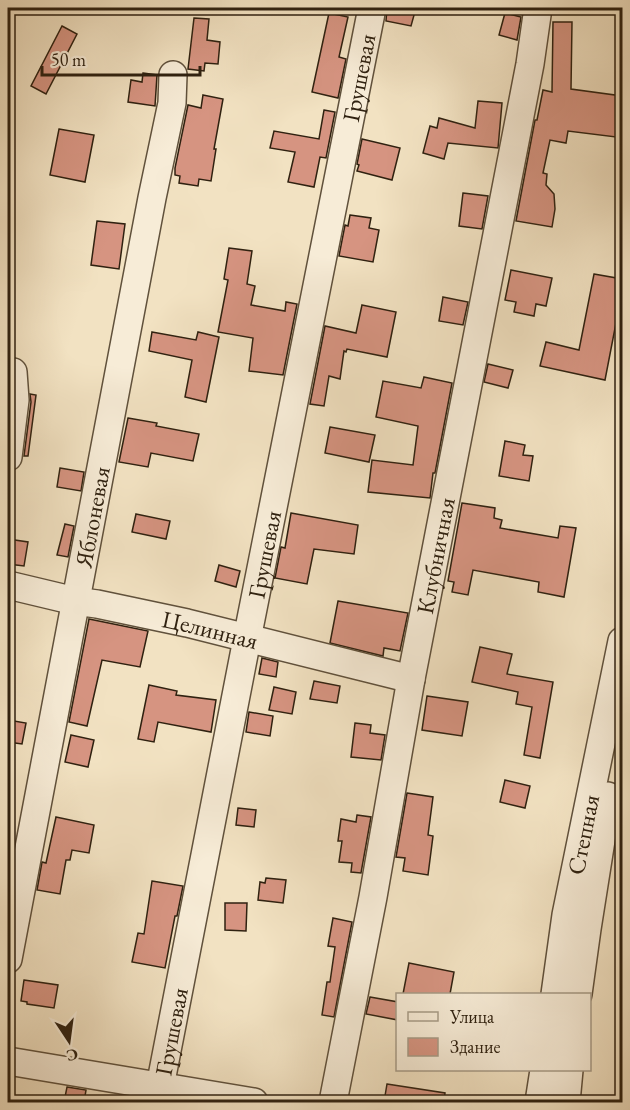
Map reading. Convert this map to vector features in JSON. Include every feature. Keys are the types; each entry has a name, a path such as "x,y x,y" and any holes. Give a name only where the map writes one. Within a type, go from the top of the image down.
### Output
{"street":[{"name":"Грушевая","path":"158,1095 372,8"},
{"name":"Клубничная","path":"333,1102 373,897 411,679 528,75 538,8"},
{"name":"Яблоневая","path":"8,959 172,103 173,75"},
{"path":"8,457 15,400 14,372"},
{"name":"Целинная","path":"8,585 187,623 411,679"},
{"name":"Степная","path":"555,993 566,915 622,641"},
{"path":"578,993 586,929 620,728 613,688"},
{"path":"8,1061 158,1095 254,1102"},
{"path":"539,1102 544,1071"},
{"path":"567,1102 569,1071"}],"building":[{"path":"387,8 416,8 411,26 386,21"},
{"path":"329,13 348,17 339,57 346,59 338,98 312,92"},
{"path":"505,13 521,17 517,40 499,35"},
{"path":"194,18 209,19 207,40 220,42 218,64 205,63 204,71 188,69"},
{"path":"553,22 572,22 571,89 622,96 616,137 568,131 566,143 550,140 543,173 547,174 546,185 554,194 555,209 552,227 516,221 543,90 552,92"},
{"path":"62,26 77,34 46,94 31,86"},
{"path":"143,73 157,75 155,106 128,102 131,80 142,82"},
{"path":"203,95 223,99 211,181 199,179 198,186 179,183 180,176 175,175 175,168 188,105 201,108"},
{"path":"478,101 502,103 498,148 448,143 444,159 423,153 430,126 437,128 439,118 475,128"},
{"path":"324,110 335,112 326,158 320,157 314,187 288,182 295,152 270,148 274,131 319,139"},
{"path":"59,129 94,135 85,182 50,175"},
{"path":"362,139 400,148 392,180 357,171"},
{"path":"463,193 488,196 482,229 459,226"},
{"path":"350,215 371,218 369,228 379,230 373,262 339,256 345,225 348,226"},
{"path":"97,221 125,224 119,269 91,265"},
{"path":"229,248 252,251 247,284 255,286 251,305 285,311 286,302 297,304 283,375 249,371 253,338 218,332 228,280 224,279"},
{"path":"511,270 552,278 546,306 536,304 534,316 514,312 516,302 505,300"},
{"path":"594,274 622,279 622,292 605,380 540,366 546,342 579,350"},
{"path":"443,297 468,302 463,325 439,321"},
{"path":"362,305 396,312 387,357 347,349 346,352 344,351 340,379 329,376 324,406 310,404 325,326 356,333"},
{"path":"152,332 196,340 198,332 219,337 206,402 185,397 192,360 149,351"},
{"path":"488,364 513,370 508,388 484,382"},
{"path":"424,377 452,383 430,498 368,492 372,460 413,465 418,426 376,417 383,381 421,388"},
{"path":"30,394 36,395 28,456 24,456 31,402"},
{"path":"128,418 199,434 193,461 151,453 148,467 119,462"},
{"path":"330,427 375,435 369,462 325,453"},
{"path":"505,441 525,445 523,455 533,456 529,481 499,476"},
{"path":"60,468 84,472 81,491 57,487"},
{"path":"462,503 495,508 494,518 502,520 500,528 558,538 560,526 576,528 564,597 538,592 539,582 473,570 468,595 452,592 454,582 448,581"},
{"path":"291,513 358,525 354,554 314,549 307,584 275,578 281,547 285,548"},
{"path":"136,514 170,521 166,539 132,532"},
{"path":"65,524 74,526 68,557 57,555"},
{"path":"8,539 28,542 24,566 8,564"},
{"path":"219,565 240,571 236,587 215,581"},
{"path":"338,601 408,613 400,651 384,648 383,656 330,643"},
{"path":"89,619 148,631 140,667 102,660 87,726 69,722"},
{"path":"480,647 512,654 507,674 553,682 540,758 524,755 532,707 516,704 518,692 472,682"},
{"path":"262,658 278,662 276,677 259,674"},
{"path":"314,681 340,686 337,703 310,699"},
{"path":"149,685 177,691 176,695 216,700 211,732 158,722 154,742 138,739"},
{"path":"274,687 296,692 292,714 269,710"},
{"path":"427,696 468,702 462,736 422,730"},
{"path":"249,712 273,716 270,736 246,732"},
{"path":"8,720 26,723 22,744 8,742"},
{"path":"355,723 371,725 370,733 385,735 381,760 351,757"},
{"path":"71,735 94,740 88,767 65,762"},
{"path":"505,780 530,786 525,808 500,802"},
{"path":"407,793 433,797 428,835 433,836 428,875 403,871 405,858 396,857"},
{"path":"238,808 256,810 254,827 236,825"},
{"path":"357,815 371,817 361,873 351,872 352,863 339,862 342,841 338,841 341,819 356,822"},
{"path":"56,817 94,825 89,853 72,850 70,860 66,860 60,894 37,890 42,862 46,863"},
{"path":"266,878 286,880 283,903 258,900 260,882 265,883"},
{"path":"152,881 183,886 165,968 132,962 138,933 144,934"},
{"path":"225,903 247,903 246,931 225,930"},
{"path":"333,918 352,922 334,1017 322,1015 335,947 328,946"},
{"path":"409,963 454,972 450,993 403,993"},
{"path":"24,980 58,985 54,1008 21,1001"},
{"path":"370,997 396,1002 396,1020 366,1014"},
{"path":"387,1084 445,1093 444,1102 384,1102"},
{"path":"67,1087 86,1090 84,1102 64,1102"}]}
